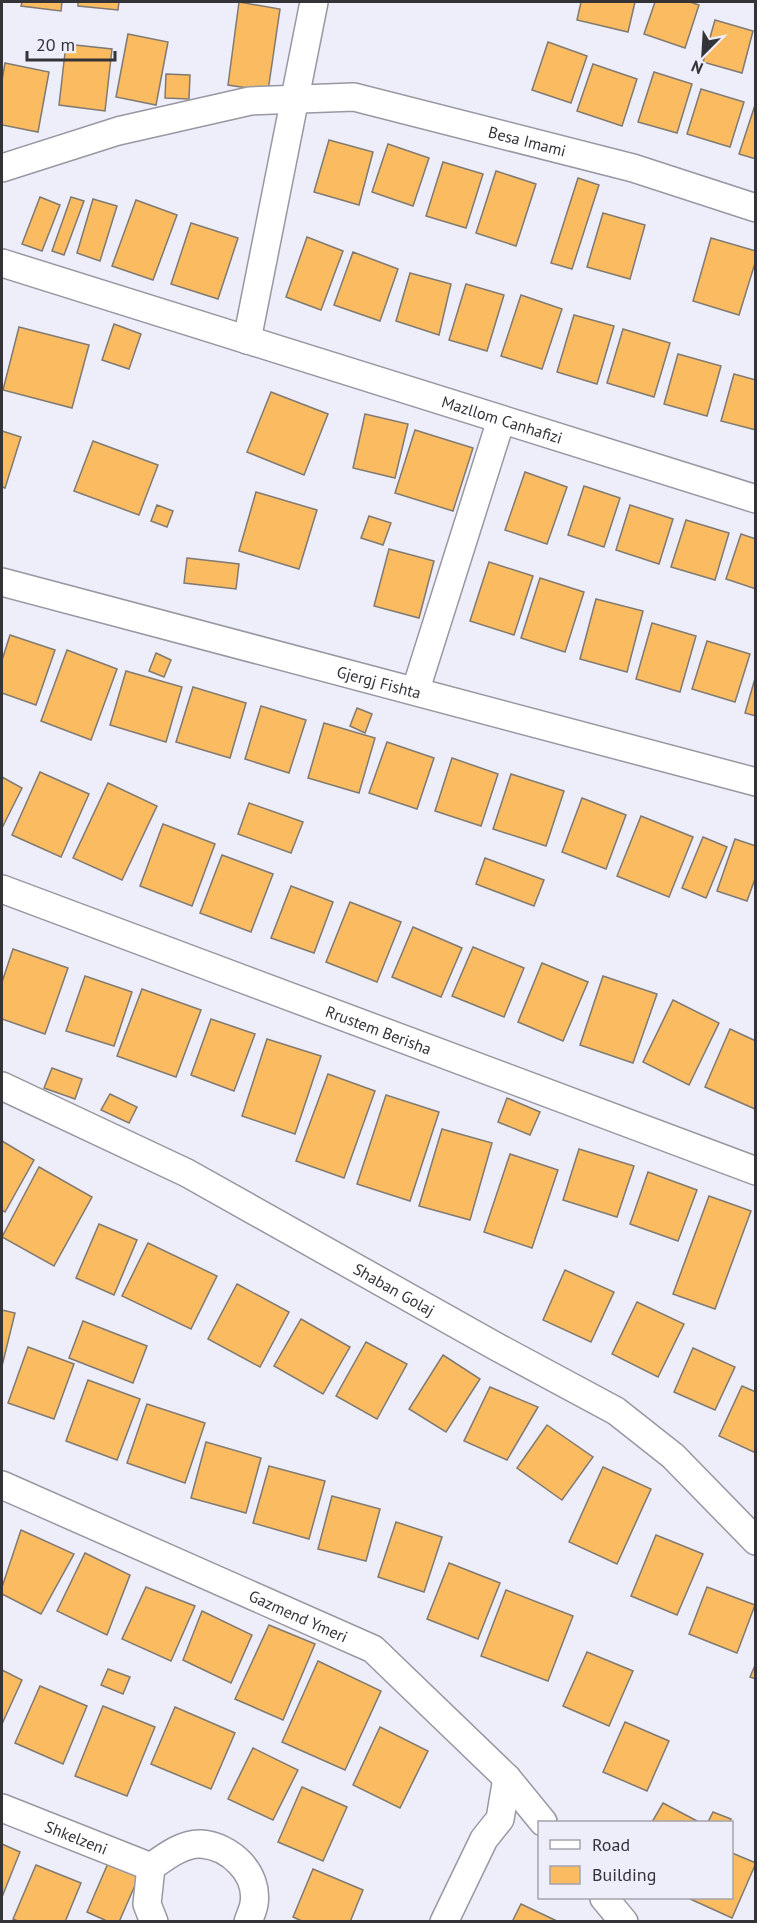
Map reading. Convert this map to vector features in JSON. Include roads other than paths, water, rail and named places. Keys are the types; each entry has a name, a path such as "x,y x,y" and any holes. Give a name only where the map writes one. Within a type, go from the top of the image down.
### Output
{"street":[{"path":"247,340 314,2"},
{"name":"Besa Imami","path":"2,168 118,131 250,101 354,97 633,168 756,208"},
{"name":"Mazllom Canhafizi","path":"2,263 756,499"},
{"path":"416,690 501,420"},
{"name":"Gjergj Fishta","path":"2,582 756,782"},
{"name":"Rrustem Berisha","path":"2,889 756,1171"},
{"name":"Shaban Golaj","path":"2,1086 187,1173 616,1411 673,1456 756,1541"},
{"name":"Gazmend Ymeri","path":"2,1485 373,1649 507,1778 542,1821"},
{"path":"444,1922 484,1839 500,1819 507,1778"},
{"name":"Shkelzeni","path":"2,1808 151,1867"},
{"path":"154,1922 147,1904 151,1867 173,1852 200,1844 224,1849 240,1861 252,1881 254,1903 248,1922"},
{"path":"605,1899 624,1922"}]}
